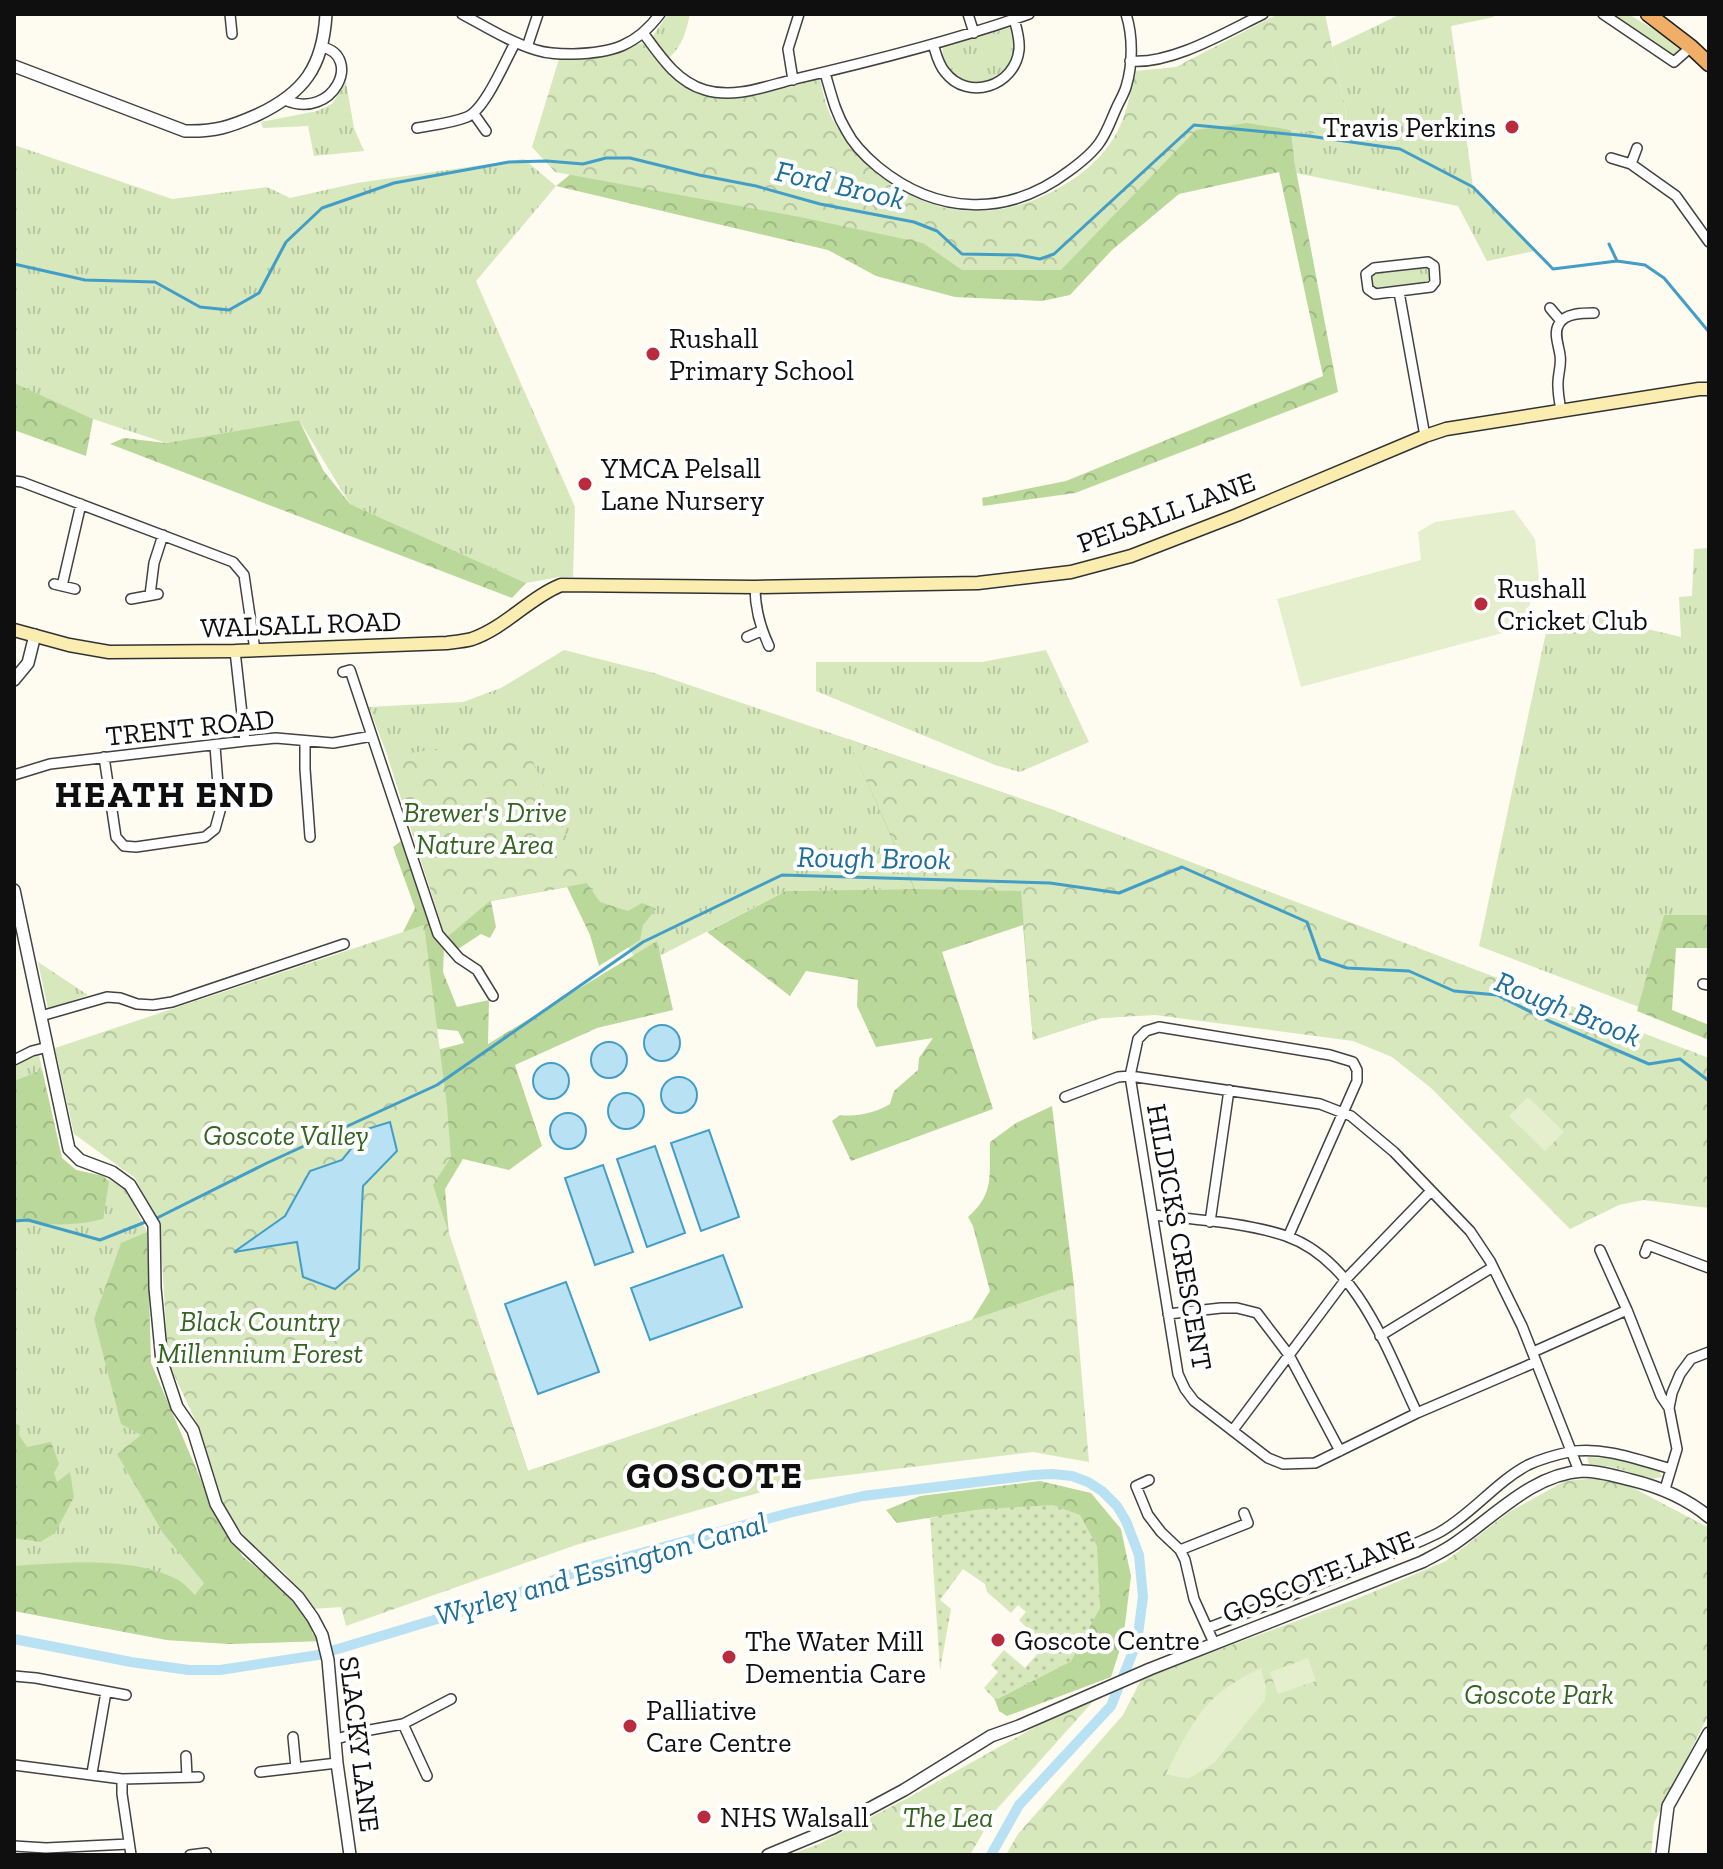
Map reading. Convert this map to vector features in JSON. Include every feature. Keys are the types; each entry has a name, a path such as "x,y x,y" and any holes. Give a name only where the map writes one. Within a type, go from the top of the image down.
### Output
{"highway":[{"path":"1648,14 1709,64"}],"main road":[{"name":"PELSALL LANE","path":"576,584 755,587 978,583 1071,572 1131,556 1425,436 1468,425 1709,389"},
{"name":"WALSALL ROAD","path":"14,630 109,652 447,643 472,639 502,623 540,595 561,585 576,584"}],"street":[{"path":"230,14 232,34"},
{"path":"14,66 185,131 209,132 234,125 285,100 317,62 326,14"},
{"path":"462,14 515,43 553,54 614,50 644,34 660,14"},
{"path":"527,47 538,14"},
{"path":"793,80 788,49 799,14"},
{"path":"968,14 974,33"},
{"path":"644,34 666,65 694,87 719,94 825,73 974,33 1029,14"},
{"path":"825,73 835,110 847,133 870,159 896,181 921,195 955,204 991,204 1021,197 1054,183 1083,161 1100,142 1126,87 1131,39 1126,14"},
{"path":"1130,61 1143,62 1191,49 1263,14"},
{"path":"1603,14 1674,62 1691,47"},
{"path":"933,44 939,63 955,82 984,88 1005,79 1012,72 1019,49 1014,19"},
{"path":"417,128 474,114 515,43"},
{"path":"285,100 307,104 331,95 341,76 341,65 334,51 322,47"},
{"path":"474,114 486,131"},
{"path":"1631,164 1637,148"},
{"path":"1611,158 1631,164 1676,196 1709,242"},
{"path":"1428,262 1434,266 1435,282 1431,287 1399,292 1371,292 1366,274 1374,268 1428,262"},
{"path":"1399,292 1425,436"},
{"path":"1550,308 1561,321"},
{"path":"1561,412 1557,384 1561,356 1557,329 1561,321 1574,315 1594,313"},
{"path":"14,481 233,562 244,575 255,650"},
{"path":"75,589 58,585 81,504"},
{"path":"131,599 154,595 154,563 163,535"},
{"path":"755,587 757,615 769,646"},
{"path":"747,637 761,631"},
{"path":"14,680 28,663 35,635"},
{"path":"235,651 245,741"},
{"path":"343,672 350,670 438,934 459,958 477,970 493,996"},
{"name":"TRENT ROAD","path":"14,775 50,764 245,741 276,738 333,743 372,736"},
{"path":"305,741 310,837"},
{"path":"104,757 116,837 124,846 136,847 205,837 215,829 220,811 215,746"},
{"path":"307,797 318,795"},
{"path":"14,890 48,1047 14,1060"},
{"path":"41,1016 107,997 137,1004 172,1002 344,944"},
{"path":"1130,1076 1138,1039 1146,1031 1159,1027 1330,1055 1353,1062 1357,1081 1288,1237"},
{"name":"SLACKY LANE","path":"48,1047 69,1149 80,1160 112,1172 130,1185 154,1225 155,1288 162,1362 177,1407 193,1430 216,1504 236,1538 298,1597 313,1618 323,1640 328,1660 337,1763 350,1855"},
{"path":"1065,1097 1118,1077 1130,1076 1320,1104 1343,1112 1368,1129 1470,1231 1493,1267 1534,1357 1579,1471"},
{"name":"HILDICKS CRESCENT","path":"1130,1076 1178,1374 1194,1401 1268,1458 1283,1464 1315,1463 1627,1310"},
{"path":"1210,1222 1229,1090"},
{"path":"1233,1430 1346,1279 1431,1191"},
{"path":"1153,1215 1250,1227 1288,1237 1322,1255 1346,1279 1366,1309 1417,1413"},
{"path":"1645,1253 1648,1245 1709,1268"},
{"path":"1600,1250 1661,1396 1669,1408 1675,1429 1677,1449 1665,1489"},
{"path":"1380,1336 1493,1267"},
{"path":"1168,1314 1221,1308 1257,1313 1289,1355 1340,1451"},
{"path":"1669,1408 1672,1393 1685,1366 1691,1359 1709,1352"},
{"name":"GOSCOTE LANE","path":"1208,1628 1344,1574 1441,1531 1526,1466 1543,1459 1572,1451 1622,1455 1671,1469"},
{"name":"GOSCOTE LANE","path":"768,1855 833,1828 904,1790 991,1736 1214,1643 1422,1562 1453,1545 1525,1491 1562,1475 1595,1471 1665,1489 1709,1517"},
{"path":"1149,1480 1136,1486 1140,1497 1148,1515 1180,1550 1194,1599 1214,1643"},
{"path":"1180,1550 1248,1523 1244,1513"},
{"path":"1344,1574 1352,1591"},
{"path":"14,1676 126,1695"},
{"path":"92,1773 106,1692"},
{"path":"336,1739 403,1724 451,1699"},
{"path":"403,1724 427,1776"},
{"path":"1662,1855 1668,1806 1709,1733"},
{"path":"293,1737 296,1768"},
{"path":"186,1756 187,1777"},
{"path":"260,1772 337,1763"},
{"path":"14,1765 122,1779 199,1777"},
{"path":"122,1779 131,1855"},
{"path":"14,1846 46,1848 129,1844"},
{"path":"190,1855 206,1853"}],"green space":[{"path":"668,14 690,14 681,43 670,57 666,57 653,36"},
{"path":"1278,14 1325,14 1350,139 1247,123 1196,130 1061,270 962,270 923,243 555,172 532,147 559,59 611,55 641,43 680,82 713,96 749,96 820,79 827,106 837,126 870,166 890,183 937,206 988,211 1041,197 1087,169 1115,137 1129,100 1135,71 1176,67"},
{"path":"1401,14 1493,14 1494,17 1451,26 1473,187 1534,251 1487,261 1458,206 1296,173 1291,130 1350,138 1332,47"},
{"path":"1608,14 1628,14 1683,52 1679,56 1672,55"},
{"path":"1012,27 1014,55 1004,73 984,82 972,83 958,78 948,68 943,48"},
{"path":"346,82 354,128 364,151 314,156 308,126 263,128 261,122 317,111 332,104"},
{"path":"1222,115 1291,130 1338,392 1075,493 983,506 982,498 1066,481 1323,376 1279,172 1179,194 1112,250 1070,295 1042,301 955,297 876,276 828,250 556,186 583,164 630,158 962,254 1194,125"},
{"path":"14,145 172,199 267,187 290,198 357,183 524,159 556,186 476,281 575,507 573,577 526,583 350,504 299,420 166,443 93,419 14,384"},
{"path":"1428,266 1432,281 1428,283 1377,291 1370,285 1374,272"},
{"path":"14,383 93,419 86,456 14,430"},
{"path":"299,420 323,470 350,504 526,583 512,598 110,444 124,438 166,443"},
{"path":"1514,510 1535,539 1539,579 1521,628 1301,687 1277,599 1421,560 1418,532 1435,522"},
{"path":"1709,548 1709,915 1664,916 1639,1007 1479,946 1548,623 1588,615 1681,637 1679,597 1692,596 1694,549"},
{"path":"564,650 654,673 848,739 915,889 786,891 640,966 587,883 521,735 388,757 369,707 463,702 501,688"},
{"path":"1046,650 1089,742 1020,772 995,765 816,691 816,662 982,662"},
{"name":"Brewer's Drive Nature Area","path":"521,735 587,883 600,902 628,911 642,903 656,909 643,925 640,940 599,966 590,935 567,887 491,901 496,927 490,938 481,934 455,951 446,938 388,757"},
{"name":"Brewer's Drive Nature Area","path":"521,735 587,883 490,901 446,938 388,757"},
{"path":"848,739 1056,811 1143,1015 1101,1018 1033,1040 1023,925 942,952 993,1109 851,1161 832,1121 840,1115 866,1114 890,1104 894,1091 918,1070 919,1058 933,1038 876,1047 857,1006 858,980 806,971 790,996 707,932 786,891 914,889"},
{"path":"848,739 1056,811 1709,1058 1709,1208 1643,1200 1619,1205 1570,1229 1431,1088 1392,1057 1353,1041 1155,1015 1101,1018 1033,1040 1021,891 915,889"},
{"path":"401,841 436,935 444,947 443,972 457,1007 489,1000 488,1044 657,941 673,1010 597,1028 515,1065 542,1146 509,1170 463,1159 445,1189 449,1236 528,1471 972,1320 990,1291 968,1217 987,1191 990,1142 1016,1123 1052,1106 1074,1285 1045,1361 526,1516 395,1061 464,1043 458,1031 429,1028 402,934 415,908 393,847"},
{"path":"1664,915 1709,915 1709,948 1676,948 1672,1010 1709,1025 1709,1040 1637,1011"},
{"name":"Goscote Valley","path":"424,925 451,1157 433,1185 528,1471 1074,1285 1089,1462 1033,1452 800,1481 576,1545 346,1626 341,1607 311,1609 285,1573 250,1545 223,1505 199,1428 168,1362 160,1226 135,1178 74,1134 55,1048"},
{"path":"38,962 88,995 48,1009"},
{"path":"39,1055 62,1158 76,1170 103,1176 127,1191 147,1232 151,1363 213,1508 243,1557 297,1600 319,1641 230,1644 167,1640 14,1611 14,1065"},
{"path":"42,1070 62,1158 76,1170 103,1176 109,1182 103,1219 58,1224 14,1220 14,1081"},
{"path":"1528,1097 1564,1132 1545,1151 1509,1116"},
{"name":"Black Country Millennium Forest","path":"147,1232 151,1363 213,1508 243,1557 297,1600 319,1641 230,1644 167,1640 14,1611 14,1566 96,1563 139,1567 176,1579 195,1595 204,1583 163,1533 117,1454 141,1435 121,1424 94,1319 121,1243"},
{"path":"14,1422 20,1426 19,1435 27,1447 51,1442 59,1464 54,1473 57,1482 70,1472 74,1497 55,1533 40,1542 14,1538"},
{"path":"1587,1457 1620,1459 1659,1471 1662,1477 1652,1479 1612,1467 1589,1464"},
{"name":"Goscote Park","path":"1599,1478 1624,1483 1709,1528 1709,1714 1654,1823 1651,1855 1006,1855 1018,1834 1123,1715 1142,1678 1361,1597 1446,1561 1509,1512 1565,1481"},
{"path":"1040,1481 1091,1493 1121,1529 1131,1576 1123,1640 1111,1677 1007,1716 999,1711 995,1700 1071,1661 984,1509 897,1523 886,1510 920,1496"},
{"path":"1053,1505 1080,1515 1097,1546 1100,1608 1071,1661 995,1700 984,1688 998,1672 991,1665 1004,1650 1025,1668 1039,1652 1020,1634 1026,1627 1019,1620 1026,1612 1018,1605 1011,1613 987,1592 985,1584 963,1569 940,1600 951,1609 940,1670 930,1517 984,1509"},
{"path":"1308,1658 1316,1681 1278,1694 1270,1672"},
{"path":"1261,1668 1266,1687 1265,1700 1214,1763 1188,1779 1166,1774 1186,1735 1206,1707 1230,1685"},
{"name":"The Lea","path":"1105,1688 996,1810 970,1855 789,1855 819,1844 906,1799"}],"water":[{"path":"662,1025 675,1030 680,1043 675,1056 662,1061 649,1056 644,1043 649,1030"},
{"path":"609,1042 622,1047 627,1060 622,1073 609,1078 596,1073 591,1060 596,1047"},
{"path":"551,1063 564,1068 569,1081 564,1094 551,1099 538,1094 533,1081 538,1068"},
{"path":"679,1077 692,1082 697,1095 692,1108 679,1113 666,1108 661,1095 666,1082"},
{"path":"626,1093 639,1098 644,1111 639,1124 626,1129 613,1124 608,1111 613,1098"},
{"path":"568,1113 581,1118 586,1131 581,1144 568,1149 555,1144 550,1131 555,1118"},
{"path":"390,1122 397,1151 363,1186 359,1269 335,1289 303,1277 297,1242 234,1252 285,1216 310,1171 342,1160 367,1129"},
{"path":"709,1130 739,1217 701,1231 671,1143"},
{"path":"655,1146 685,1233 647,1247 617,1159"},
{"path":"603,1165 633,1252 595,1265 565,1178"},
{"path":"723,1255 742,1307 650,1340 631,1288"},
{"path":"566,1282 599,1372 538,1394 505,1304"}],"waterway":[{"name":"Ford Brook","path":"14,264 85,280 155,282 200,307 229,310 259,293 286,242 322,208 394,183 509,162 583,164 606,158 630,158 756,186 820,204 914,222 937,231 962,254 1018,255 1040,259 1054,254 1194,125 1400,149 1473,187 1553,269 1617,261"},
{"name":"Ford Brook","path":"1609,244 1617,261 1645,265 1664,278 1709,332"},
{"name":"Ford Brook","path":"1709,474 1709,479"},
{"name":"Rough Brook","path":"155,1219 267,1163 437,1085 643,942 782,875 1050,883 1119,893 1182,867 1307,922 1320,959 1347,968 1409,971 1454,991 1497,995 1649,1064 1680,1059 1709,1081"},
{"name":"Rough Brook","path":"14,1221 28,1220 100,1240 148,1221"},
{"name":"Wyrley and Essington Canal","path":"14,1639 189,1670 220,1670 318,1655 477,1607 597,1565 789,1513 863,1496 1033,1475 1072,1476 1102,1491 1126,1521 1139,1555 1143,1597 1137,1642 1111,1706 1019,1805 991,1855"}],"place":[{"name":"Travis Perkins","path":"1512,127"},
{"name":"Rushall Primary School","path":"653,354"},
{"name":"YMCA Pelsall Lane Nursery","path":"585,484"},
{"name":"Rushall Cricket Club","path":"1481,604"},
{"name":"Goscote Centre","path":"998,1640"},
{"name":"The Water Mill Dementia Care","path":"729,1657"},
{"name":"Palliative Care Centre","path":"630,1726"},
{"name":"NHS Walsall","path":"704,1817"}],"district":[{"name":"HEATH END","path":"165,794"},
{"name":"GOSCOTE","path":"715,1475"}]}
